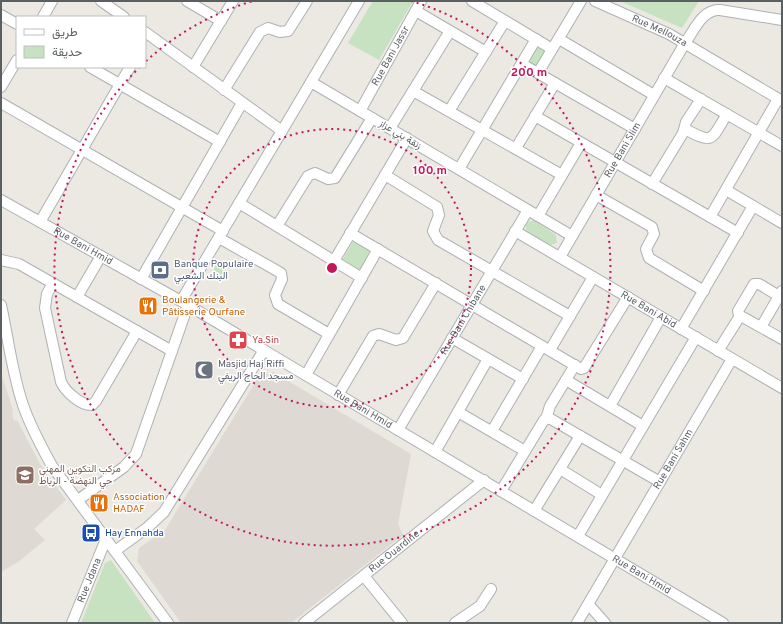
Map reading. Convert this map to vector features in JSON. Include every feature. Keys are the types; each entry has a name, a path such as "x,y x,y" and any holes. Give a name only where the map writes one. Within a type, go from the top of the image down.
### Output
{"street":[{"path":"44,16 52,1"},
{"path":"101,1 123,16"},
{"path":"187,1 221,21"},
{"path":"193,67 234,1"},
{"path":"224,90 260,32 268,28 283,33 288,31 307,1"},
{"path":"78,500 124,468 133,458 172,351 185,303 221,234 359,1"},
{"name":"Rue Bani Jassr","path":"360,110 421,1"},
{"path":"472,1 552,49"},
{"path":"538,73 581,1"},
{"name":"Rue Mellouza","path":"595,1 670,34 685,43 706,14 713,10 782,20"},
{"path":"416,11 486,52"},
{"path":"1,15 16,23"},
{"path":"449,111 505,21"},
{"path":"390,128 450,31"},
{"path":"146,36 193,67 282,131"},
{"path":"559,38 654,95"},
{"path":"459,169 536,39"},
{"path":"685,43 780,100 759,132 710,218"},
{"name":"Rue Bani Slim","path":"560,257 685,43"},
{"path":"1,87 16,62"},
{"path":"522,64 635,129"},
{"path":"92,68 220,142"},
{"path":"40,222 129,68"},
{"path":"664,78 782,146"},
{"name":"زنقة بني عزاز","path":"311,82 572,236"},
{"path":"516,148 555,83"},
{"path":"414,91 562,175"},
{"path":"652,184 685,129 686,122 701,99"},
{"path":"1,103 182,208 281,273 282,279 275,295 278,304 329,334"},
{"path":"141,279 242,103"},
{"path":"685,129 703,139 708,139 714,135 727,114"},
{"path":"535,116 738,233"},
{"path":"277,226 308,176 315,173 328,179 336,178 372,118"},
{"path":"334,261 407,138"},
{"path":"538,216 581,143"},
{"path":"385,175 437,207 439,215 433,231 436,238 570,316"},
{"path":"726,190 782,223"},
{"path":"596,195 652,227 654,234 646,249 649,258 704,291"},
{"name":"Rue Bani Hmid","path":"1,200 185,303 723,623"},
{"path":"239,204 362,278"},
{"path":"681,329 754,206"},
{"name":"Rue Bani Chibane","path":"398,430 528,210"},
{"name":"Rue Bani Abid","path":"515,231 782,388"},
{"path":"350,233 581,369 584,368 628,297"},
{"path":"306,375 378,249"},
{"path":"77,297 101,256"},
{"path":"1,260 19,264 172,351"},
{"path":"492,431 523,380 570,316 593,277"},
{"path":"53,283 47,294 46,308 61,382 68,392 86,404 92,405 96,401 137,332"},
{"path":"338,394 373,336 380,334 396,340 402,338 436,283"},
{"path":"761,327 780,293 760,284 754,284 738,309 740,316 782,339"},
{"path":"1,304 18,387 27,416 52,466 168,623"},
{"path":"718,351 740,316"},
{"path":"610,406 661,317"},
{"path":"578,536 696,337"},
{"path":"452,338 523,380"},
{"path":"115,551 148,527 164,512 264,350"},
{"path":"435,452 488,359"},
{"name":"Rue Bani Sahm","path":"578,623 732,359"},
{"path":"501,491 546,419 548,410 575,365"},
{"path":"566,380 643,426"},
{"path":"458,412 525,451"},
{"path":"546,419 551,419 660,482"},
{"path":"534,511 580,436"},
{"path":"560,469 602,495"},
{"name":"Rue Ouardine","path":"304,623 484,480"},
{"name":"Rue Jdana","path":"72,623 106,539"},
{"path":"364,576 402,623"},
{"path":"455,623 480,606 491,589"},
{"path":"589,605 605,623"}],"shaded area":[{"path":"273,372 411,454 398,524 403,535 291,623 181,623 137,561 139,548 165,530 259,376"},
{"name":"مركب التكوين المهني حي النهضة - الرباط","path":"1,373 13,410 12,413 14,421 17,420 40,464 66,500 34,529 45,540 18,562 1,572"}],"green space":[{"path":"373,1 413,1 379,60 348,43"},
{"path":"620,1 699,1 682,28"},
{"path":"540,47 545,52 537,65 533,66 529,60 536,48"},
{"path":"534,220 556,235 557,243 550,245 526,230 526,223"},
{"path":"353,242 370,250 361,269 358,269 343,259"},
{"path":"216,265 229,272 225,279 213,271"},
{"path":"111,560 155,623 81,623 105,563"}],"place":[{"name":"Banque Populaire البنك الشعبي","path":"160,270"},
{"name":"Boulangerie & Pâtisserie Ourfane","path":"148,306"},
{"name":"Ya.Sin","path":"238,340"},
{"name":"Masjid Haj Riffi مسجد الحاج الريفي","path":"204,370"},
{"name":"مركب التكوين المهني حي النهضة - الرباط","path":"25,475"},
{"name":"Association HADAF","path":"99,503"},
{"name":"Hay Ennahda","path":"91,533"}]}
